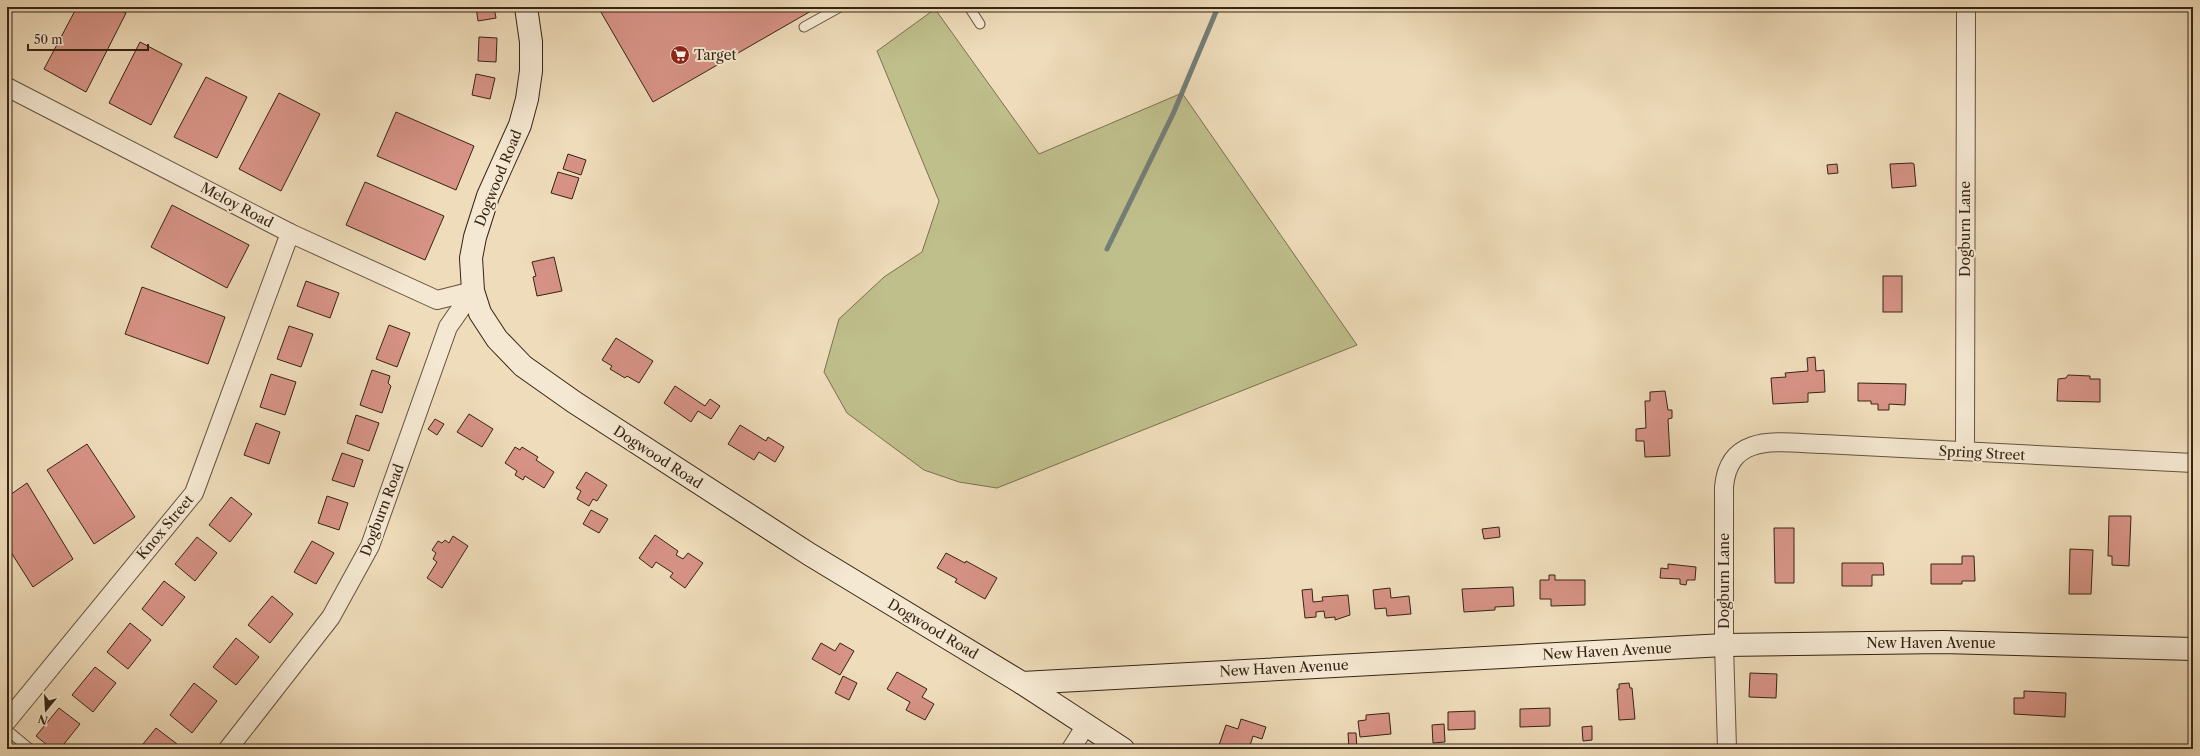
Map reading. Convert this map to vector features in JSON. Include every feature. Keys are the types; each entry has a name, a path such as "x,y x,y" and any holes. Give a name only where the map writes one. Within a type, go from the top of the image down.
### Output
{"street":[{"name":"Dogwood Road","path":"526,7 531,42 531,71 527,99 520,125 488,196 475,237 471,258 473,291 480,313 488,326 523,366 574,402 809,554 1022,683 1123,749"},
{"name":"Dogburn Lane","path":"1965,452 1966,7"},
{"name":"Meloy Road","path":"7,87 290,233 437,300 473,291"},
{"name":"Knox Street","path":"7,721 194,493 290,233"},
{"name":"Dogburn Road","path":"228,749 331,617 370,546 448,327 473,291"},
{"name":"Dogburn Lane","path":"1727,749 1724,645 1725,478 1732,460 1738,452 1749,446 1771,442"},
{"name":"Spring Street","path":"1771,442 2193,463"},
{"name":"New Haven Avenue","path":"1022,683 1724,645 1943,642 2193,649"},
{"path":"1071,749 1086,725"}],"lane":[{"path":"804,27 840,7"},
{"path":"969,7 980,24"},
{"path":"7,730 30,749"}],"green space":[{"path":"935,9 1039,154 1182,93 1357,345 997,488 959,482 924,470 847,413 824,372 839,319 884,277 922,252 939,201 877,51"}],"building":[{"path":"77,7 114,7 126,13 86,92 44,69"},
{"path":"476,7 494,7 496,18 478,21"},
{"name":"Target","path":"598,7 818,7 653,102"},
{"path":"479,37 497,38 496,62 478,61"},
{"path":"140,42 182,64 151,125 109,103"},
{"path":"476,74 495,78 490,99 472,95"},
{"path":"206,77 247,97 217,158 174,137"},
{"path":"279,93 320,114 281,191 239,169"},
{"path":"396,112 474,146 456,190 377,156"},
{"path":"568,154 586,160 581,175 563,169"},
{"path":"1837,164 1838,173 1828,174 1827,165"},
{"path":"1890,164 1914,164 1916,186 1892,188"},
{"path":"558,172 579,178 572,199 551,193"},
{"path":"365,182 444,216 425,260 346,225"},
{"path":"172,205 249,245 227,288 151,247"},
{"path":"554,257 562,291 537,296 533,277 536,276 532,262"},
{"path":"1883,276 1902,276 1902,312 1883,312"},
{"path":"306,281 339,293 330,318 297,306"},
{"path":"142,287 225,317 208,364 125,334"},
{"path":"389,325 410,333 397,367 376,359"},
{"path":"289,326 313,334 301,367 277,359"},
{"path":"616,338 653,361 639,383 627,376 625,378 610,369 612,366 602,360"},
{"path":"1815,357 1816,371 1824,370 1825,392 1808,393 1808,402 1773,404 1771,378 1786,377 1785,373 1808,371 1807,358"},
{"path":"372,370 390,376 388,383 391,386 382,413 360,405"},
{"path":"271,374 296,382 285,415 260,407"},
{"path":"2068,375 2090,376 2090,379 2100,379 2100,402 2057,401 2058,379 2066,378"},
{"path":"1858,383 1906,384 1905,405 1889,404 1889,410 1878,410 1878,404 1871,404 1871,401 1858,401"},
{"path":"675,386 705,406 710,399 720,406 711,419 698,411 691,422 664,403"},
{"path":"1665,391 1668,410 1672,410 1672,418 1668,419 1670,456 1645,457 1644,441 1636,441 1636,429 1646,428 1645,401 1650,401 1650,392"},
{"path":"469,414 493,429 482,447 457,432"},
{"path":"356,415 379,423 369,451 347,443"},
{"path":"435,419 444,424 437,435 428,429"},
{"path":"256,423 280,432 269,464 244,455"},
{"path":"740,425 766,441 768,437 784,447 775,462 759,452 754,460 728,444"},
{"path":"87,444 135,517 94,544 47,470"},
{"path":"515,447 520,450 522,447 538,457 536,460 554,472 544,488 525,476 523,480 515,475 517,471 505,463"},
{"path":"342,453 363,460 354,487 332,480"},
{"path":"586,472 607,485 597,501 593,499 589,506 577,499 581,491 576,488"},
{"path":"27,483 73,559 33,587 7,546 7,497"},
{"path":"327,496 348,503 339,530 318,523"},
{"path":"231,497 252,514 230,542 209,525"},
{"path":"591,510 608,519 599,533 583,524"},
{"path":"2109,516 2131,516 2129,566 2112,565 2112,556 2108,556"},
{"path":"1499,527 1500,537 1484,539 1482,529"},
{"path":"1774,528 1794,528 1794,583 1775,583"},
{"path":"655,535 678,551 676,555 683,559 688,553 703,563 685,588 670,577 673,573 656,562 652,568 639,558"},
{"path":"453,536 468,546 442,588 427,578 437,562 433,559 436,553 432,550 438,541 442,543 445,540 449,543"},
{"path":"197,537 217,553 195,581 175,564"},
{"path":"312,541 334,553 316,584 294,572"},
{"path":"2070,549 2093,550 2091,594 2069,594"},
{"path":"946,553 965,563 966,561 997,578 985,599 955,582 957,579 937,568"},
{"path":"1962,556 1974,556 1975,581 1962,581 1962,584 1931,584 1931,564 1962,564"},
{"path":"1842,563 1883,563 1884,575 1872,575 1872,586 1842,586"},
{"path":"1668,564 1696,567 1695,580 1687,580 1686,585 1680,584 1680,579 1660,578 1661,568 1668,569"},
{"path":"1549,575 1555,575 1555,580 1585,580 1585,605 1551,606 1551,599 1540,599 1540,580 1549,580"},
{"path":"164,581 185,597 162,626 142,609"},
{"path":"1513,587 1514,606 1495,607 1495,610 1464,612 1462,589"},
{"path":"1390,588 1391,598 1409,596 1411,614 1387,616 1386,608 1375,609 1373,590"},
{"path":"1312,589 1313,602 1323,601 1322,597 1348,595 1350,615 1335,620 1335,617 1325,618 1324,611 1316,612 1316,617 1305,618 1302,590"},
{"path":"272,596 293,614 270,643 248,625"},
{"path":"130,623 151,640 128,669 107,652"},
{"path":"236,638 259,657 236,685 213,667"},
{"path":"821,643 835,651 840,643 854,651 840,675 812,659"},
{"path":"95,667 116,683 93,712 72,695"},
{"path":"897,672 927,689 922,697 934,704 925,720 906,710 910,702 887,689"},
{"path":"1750,673 1777,674 1776,698 1749,697"},
{"path":"843,676 857,683 849,700 835,693"},
{"path":"194,683 217,701 192,733 170,715"},
{"path":"1629,683 1630,688 1632,688 1635,719 1619,720 1617,689 1619,689 1619,684"},
{"path":"2024,691 2066,693 2065,717 2014,714 2014,698 2024,698"},
{"path":"59,708 80,724 60,749 52,749 36,736"},
{"path":"1550,708 1550,726 1520,727 1520,709"},
{"path":"1475,711 1475,729 1448,730 1448,712"},
{"path":"1389,713 1391,734 1360,737 1358,721 1366,720 1366,715"},
{"path":"1241,719 1266,727 1262,739 1253,736 1249,749 1218,748 1226,725 1238,729"},
{"path":"1444,724 1445,742 1433,743 1432,725"},
{"path":"1592,726 1592,740 1583,741 1582,727"},
{"path":"156,728 177,744 173,749 139,749"},
{"path":"1348,733 1356,733 1357,749 1349,749"},
{"path":"1670,746 1670,749 1642,749 1642,747"}],"waterway":[{"path":"1107,249 1173,114 1218,7"}],"place":[{"name":"Target","path":"680,55"}]}
